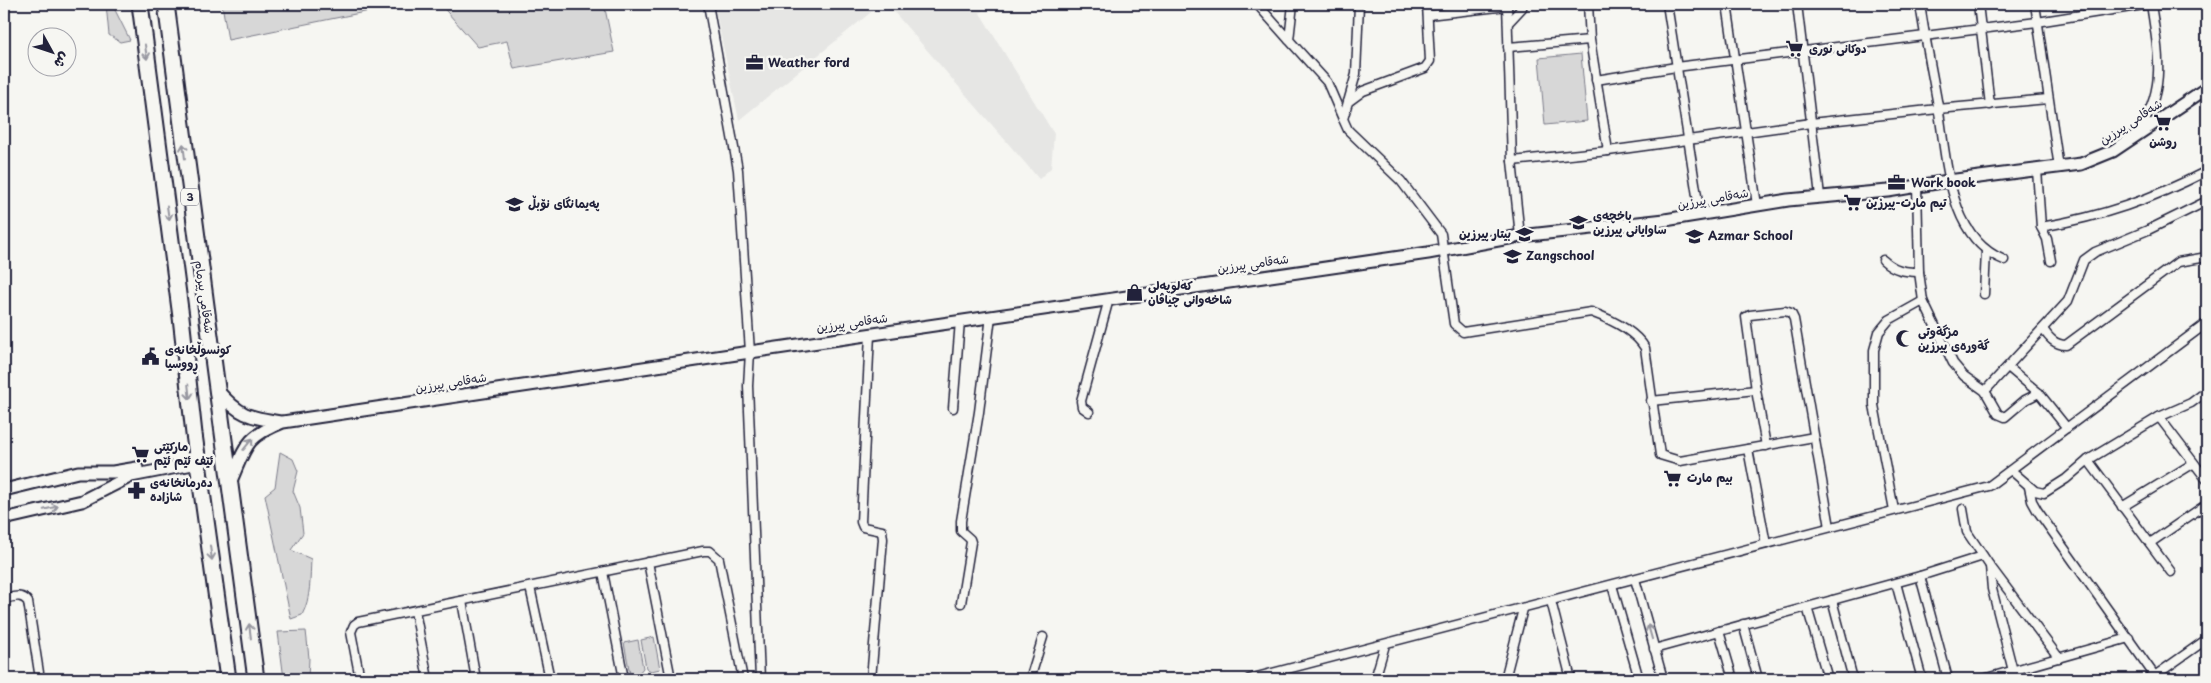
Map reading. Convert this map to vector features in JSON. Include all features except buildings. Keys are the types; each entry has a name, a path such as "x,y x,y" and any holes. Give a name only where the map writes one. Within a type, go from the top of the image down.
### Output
{"highway":[{"name":"شەقامی پیرمام","path":"140,4 228,679"},
{"name":"شەقامی پیرمام","path":"166,4 192,215 231,481 256,679"}],"street":[{"path":"708,4 738,170 750,352 748,386 760,679"},
{"path":"1257,4 1327,82 1348,130 1401,181 1442,234 1454,324 1463,332 1591,312 1605,317 1641,340 1645,348 1660,455 1680,460 1814,437"},
{"path":"1290,40 1292,4"},
{"path":"1342,119 1356,74 1359,4"},
{"path":"1348,102 1363,91 1425,68 1430,61 1428,4"},
{"path":"1508,23 1522,8 1523,4"},
{"path":"1598,4 1588,4 1590,40 1608,152"},
{"path":"1667,4 1700,216"},
{"path":"1727,4 1757,205"},
{"path":"1797,4 1820,196"},
{"path":"1920,4 1938,108 1948,181 1960,216 1974,239 1986,251 2004,260"},
{"path":"1978,4 1990,105"},
{"path":"2034,4 2059,168"},
{"path":"1596,80 1804,50 2037,22 2151,4 2159,78 2150,109 2134,136"},
{"path":"1428,15 1507,5 1512,161 1520,236"},
{"path":"1508,47 1590,40"},
{"name":"شەقامی پیرزین","path":"283,422 991,316 1445,251 1520,236 1700,216 1820,196 1874,192 2059,168 2081,164 2103,156 2207,88"},
{"path":"1512,161 1608,152 1811,123 1938,108 2048,99"},
{"path":"2037,170 2041,227 2047,239 2051,261"},
{"path":"2041,227 2088,218 2127,207 2207,171"},
{"path":"1917,185 1919,272 1923,301 1953,363 1964,376 1985,391 1998,414 2005,417 2025,400 2039,393"},
{"path":"1985,391 2068,301 2084,260 2095,252 2148,230 2207,200"},
{"path":"1984,294 1986,251"},
{"path":"2043,329 2050,339 2059,345 2066,345 2178,262 2207,257"},
{"path":"1883,260 1888,265 1903,272 1919,272"},
{"path":"1090,412 1082,407 1081,401 1109,299"},
{"path":"1894,510 1874,405 1874,350 1879,332 1889,320 1923,301"},
{"path":"1766,446 1746,317 1750,314 1785,311 1791,313 1794,319 1830,527"},
{"path":"961,603 971,542 970,539 960,532 961,520 979,412 991,316"},
{"path":"952,408 960,321"},
{"path":"1249,679 1385,645 1894,510 1961,493 1975,492 1989,486 2012,471 2207,322"},
{"path":"870,334 861,522 863,527 878,530 883,534 871,679"},
{"path":"2008,367 2039,393 2067,428"},
{"path":"217,390 233,408 244,414 255,418 283,422"},
{"path":"1652,401 1756,390"},
{"path":"2012,471 2029,487 2040,494 2044,493 2066,479 2088,460 2159,417 2207,392"},
{"path":"2159,417 2207,480"},
{"path":"231,481 246,444 260,433 283,422"},
{"path":"1748,449 1766,544"},
{"path":"4,490 78,472 123,475 198,459"},
{"path":"2088,460 2171,572"},
{"path":"2122,507 2194,463"},
{"path":"98,473 103,491"},
{"path":"4,519 72,503 103,491 123,475"},
{"path":"2029,487 2032,501 2037,510 2157,677 2207,639"},
{"path":"2150,543 2207,504"},
{"path":"1963,509 1967,532 2059,658"},
{"path":"360,679 351,634 352,627 358,622 710,551 720,559 743,679"},
{"path":"1654,649 1896,583 1983,556"},
{"path":"648,562 671,679"},
{"path":"1990,566 1992,589 2012,671"},
{"path":"603,572 624,679"},
{"path":"1920,576 1948,679"},
{"path":"1635,578 1663,679"},
{"path":"1896,583 1922,679"},
{"path":"1612,584 1639,679"},
{"path":"530,587 550,679"},
{"path":"4,599 19,596 28,602 40,679"},
{"path":"1832,600 1854,679"},
{"path":"462,601 476,679"},
{"path":"1551,601 1571,679"},
{"path":"1807,607 1828,679"},
{"path":"1505,679 1522,609"},
{"path":"415,611 428,679"},
{"path":"1743,624 1758,679"},
{"path":"1719,631 1733,679"},
{"path":"1030,679 1043,637"},
{"path":"1983,679 2129,638"},
{"path":"1375,679 1385,645"}],"shaded area":[{"path":"106,4 112,4 130,40 120,42 109,35"},
{"path":"222,4 404,4 228,40"},
{"path":"440,4 604,4 614,52 514,69 507,41 478,47"},
{"path":"714,4 881,4 739,120"},
{"path":"887,4 990,4 980,13 1054,134 1051,168 1039,179"},
{"path":"1581,54 1587,121 1545,125 1539,58"},
{"path":"280,452 293,459 298,471 293,491 300,508 303,533 291,550 311,559 310,588 305,608 302,615 291,619 265,495 275,487"},
{"path":"306,631 309,658 308,679 284,679 278,632"},
{"path":"654,637 660,669 651,671 646,668 641,640"},
{"path":"638,640 643,668 639,673 630,674 624,643"}],"place":[{"name":"دوکانی نوری","path":"1795,49"},
{"name":"Weather ford","path":"754,63"},
{"name":"روشن","path":"2163,123"},
{"name":"Work book","path":"1897,183"},
{"name":"تیم مارت-پیرزین","path":"1852,203"},
{"name":"پەیمانگای نۆبڵ","path":"514,204"},
{"name":"باخچەی ساوایانی پیرزین","path":"1579,223"},
{"name":"بيتار پيرزين","path":"1525,234"},
{"name":"Azmar School","path":"1694,236"},
{"name":"Zangschool","path":"1512,256"},
{"name":"کەلوپەلی شاخەوانی چیاڤان","path":"1134,293"},
{"name":"مزگةوتی گةورەی پیرزین","path":"1904,339"},
{"name":"کونسوڵخانەی ڕووسیا","path":"151,357"},
{"name":"مارکێتی ئێف ئێم ئێم","path":"140,454"},
{"name":"بیم مارت","path":"1673,478"},
{"name":"دەرمانخانەی شازادە","path":"136,490"}]}
